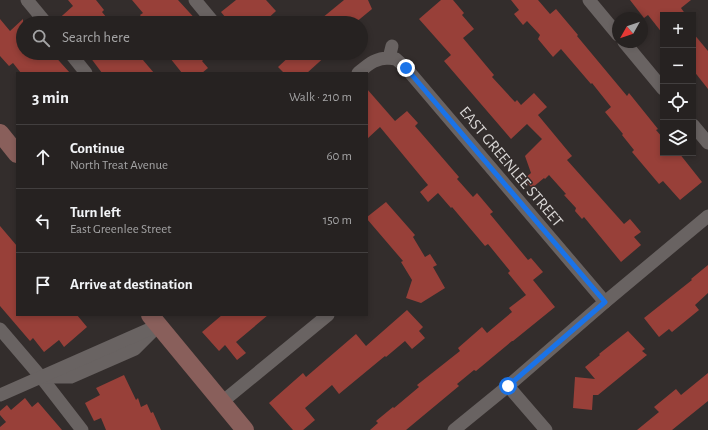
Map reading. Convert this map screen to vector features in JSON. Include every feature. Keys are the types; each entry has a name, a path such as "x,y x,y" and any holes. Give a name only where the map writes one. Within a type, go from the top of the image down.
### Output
{"main road":[{"path":"0,134 16,153"},
{"path":"154,320 245,430"}],"street":[{"path":"27,0 40,16"},
{"path":"195,0 208,16"},
{"path":"589,0 612,28"},
{"path":"629,48 660,85"},
{"name":"EAST GREENLEE STREET","path":"359,72 371,62 390,52 406,68 605,302"},
{"path":"76,60 85,72"},
{"path":"696,128 708,142"},
{"path":"454,430 708,216"},
{"path":"222,402 327,316"},
{"path":"0,395 41,377 71,377 135,349 154,320"},
{"path":"0,329 41,377 82,430"},
{"path":"508,386 546,430"}],"building":[{"path":"68,0 96,0 104,10 102,12 105,16 62,16 73,6"},
{"path":"132,0 178,0 193,16 141,16 143,13"},
{"path":"236,0 266,0 276,11 271,16 224,16 221,12"},
{"path":"344,0 368,0 372,9 364,16 325,16"},
{"path":"441,0 453,0 464,13 462,15 474,29 463,38 494,75 492,77 515,102 517,100 521,105 534,93 547,107 538,115 572,156 567,160 624,224 630,219 641,232 634,237 641,245 621,262 584,217 582,219 575,211 576,208 564,195 566,194 549,175 532,188 524,179 531,173 525,156 542,139 527,124 511,139 444,61 451,55 419,19"},
{"path":"511,0 538,0 550,14 556,9 627,96 629,93 658,129 656,130 660,135 660,156 681,156 702,182 680,200 663,181 659,184 632,152 634,150 605,112 611,107 592,83 591,84 561,49 553,57 538,39 540,35 527,21 523,25 514,14 519,10"},
{"path":"630,0 691,0 681,8 684,12 660,12 660,30 648,15 648,12 639,12"},
{"path":"0,19 10,31 16,25 16,60 58,60 69,72 20,72 13,63 9,66 0,56"},
{"path":"696,37 708,51 708,89 696,74"},
{"path":"92,60 143,60 153,72 101,72"},
{"path":"172,60 203,60 202,61 208,68 203,72 181,72"},
{"path":"286,60 321,60 308,72 283,72 278,67"},
{"path":"368,90 395,121 407,111 418,123 415,126 459,177 457,179 473,197 477,193 493,212 490,214 528,260 531,258 543,272 533,280 555,307 476,371 474,370 457,384 459,386 406,430 370,430 378,423 376,421 419,387 417,385 460,351 458,348 482,327 487,333 512,312 509,308 526,295 508,273 510,271 488,244 485,246 438,193 428,202 420,192 428,185 380,127 368,138"},
{"path":"386,202 415,235 413,237 425,257 430,254 437,265 433,267 445,288 421,303 406,298 412,280 401,262 403,261 368,220 368,216"},
{"path":"0,226 16,245 16,316 78,316 87,327 64,347 59,340 44,352 33,338 30,341 0,306"},
{"path":"708,265 708,293 695,305 699,310 672,332 669,329 659,337 644,318 692,280 691,279"},
{"path":"407,310 423,327 419,331 425,338 412,349 405,341 339,394 332,385 305,408 315,420 303,430 293,430 269,403 303,373 306,377 356,334 366,346"},
{"path":"221,316 267,316 236,342 246,353 237,360 225,345 219,351 202,332"},
{"path":"628,331 645,349 642,351 647,355 598,395 593,395 592,410 573,408 575,377 595,379 585,367"},
{"path":"708,373 708,401 672,430 637,430 659,412 654,407 676,389 681,395"},
{"path":"124,375 136,400 138,398 141,407 147,404 151,413 153,412 161,430 106,430 101,418 94,421 85,403 100,395 96,388"},
{"path":"25,398 32,407 38,402 62,430 0,430 0,427 6,422 0,415 0,411 7,405 11,410"}],"route":[{"path":"406,68 605,302 508,386"}]}
